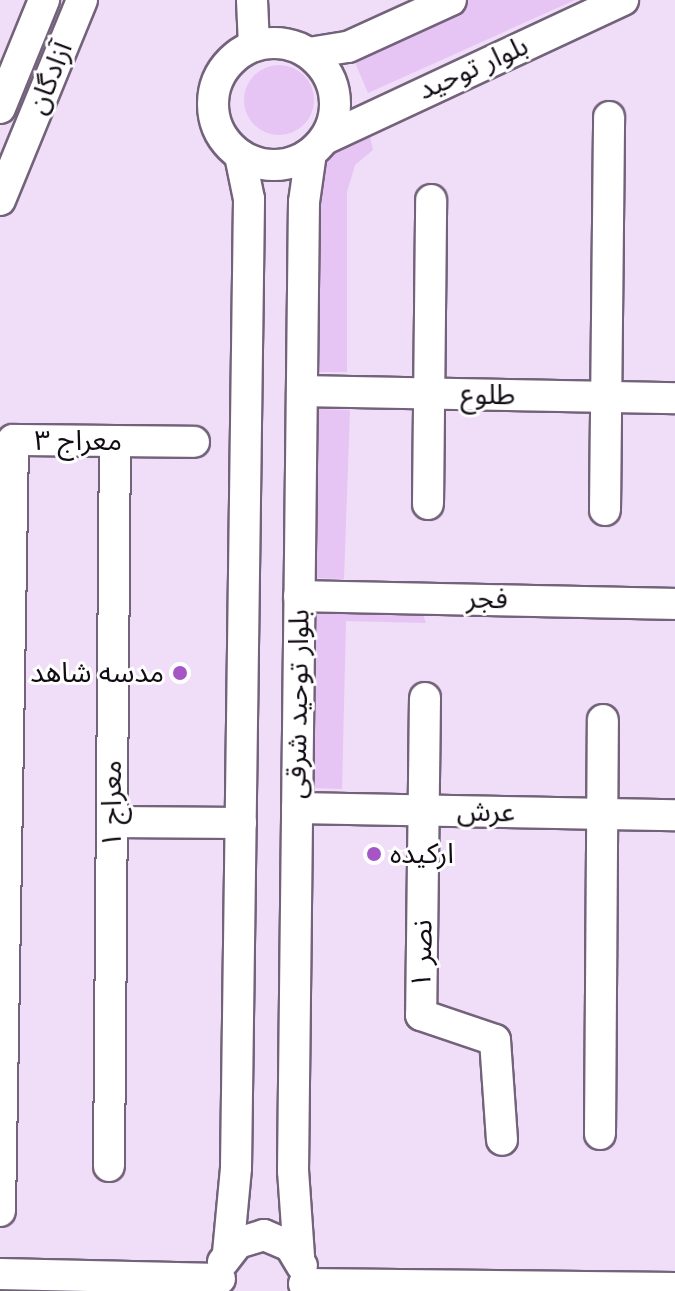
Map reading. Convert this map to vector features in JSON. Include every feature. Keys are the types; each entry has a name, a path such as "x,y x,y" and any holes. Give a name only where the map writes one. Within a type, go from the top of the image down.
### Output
{"street":[{"name":"آزادگان","path":"3,91 44,0"},
{"name":"آزادگان","path":"0,200 82,0"},
{"path":"252,0 254,46"},
{"path":"309,53 348,47 451,0"},
{"name":"بلوار توحید","path":"318,146 623,0"},
{"path":"292,45 309,53 332,83 334,112 318,146 276,165 240,155 217,124 214,96 224,69 254,46 292,45"},
{"path":"605,510 609,117"},
{"name":"بلوار توحید شرقی","path":"302,1277 293,1171 304,202 318,146"},
{"name":"بلوار توحید شرقی","path":"223,1274 236,1168 249,199 240,155"},
{"path":"428,504 431,200"},
{"name":"طلوع","path":"302,391 675,398"},
{"name":"معراج ۳","path":"13,440 115,441 194,442 13,440"},
{"name":"معراج ۳","path":"0,1211 13,440"},
{"name":"معراج ۱","path":"109,1166 115,441"},
{"name":"فجر","path":"299,596 675,604"},
{"path":"424,810 425,698"},
{"path":"600,1134 603,720"},
{"name":"عرش","path":"297,808 675,815"},
{"name":"نصر ۱","path":"424,810 421,1015 495,1040 502,1140"},
{"path":"112,822 241,823"},
{"path":"0,1274 103,1285 223,1274 238,1243 264,1235 278,1238 302,1277 675,1288"}],"shaded area":[{"path":"467,0 575,0 368,93 351,53"},
{"path":"279,65 304,75 314,100 304,125 279,135 254,125 244,100 254,75"},
{"path":"359,130 370,137 373,150 355,165 347,192 347,372 315,372 315,183 326,153"},
{"path":"317,409 350,410 344,579 311,578"},
{"path":"315,605 420,607 426,623 346,621 342,789 311,788"}],"place":[{"name":"مدسه شاهد","path":"180,673"},
{"name":"ارکیده","path":"374,854"}]}
